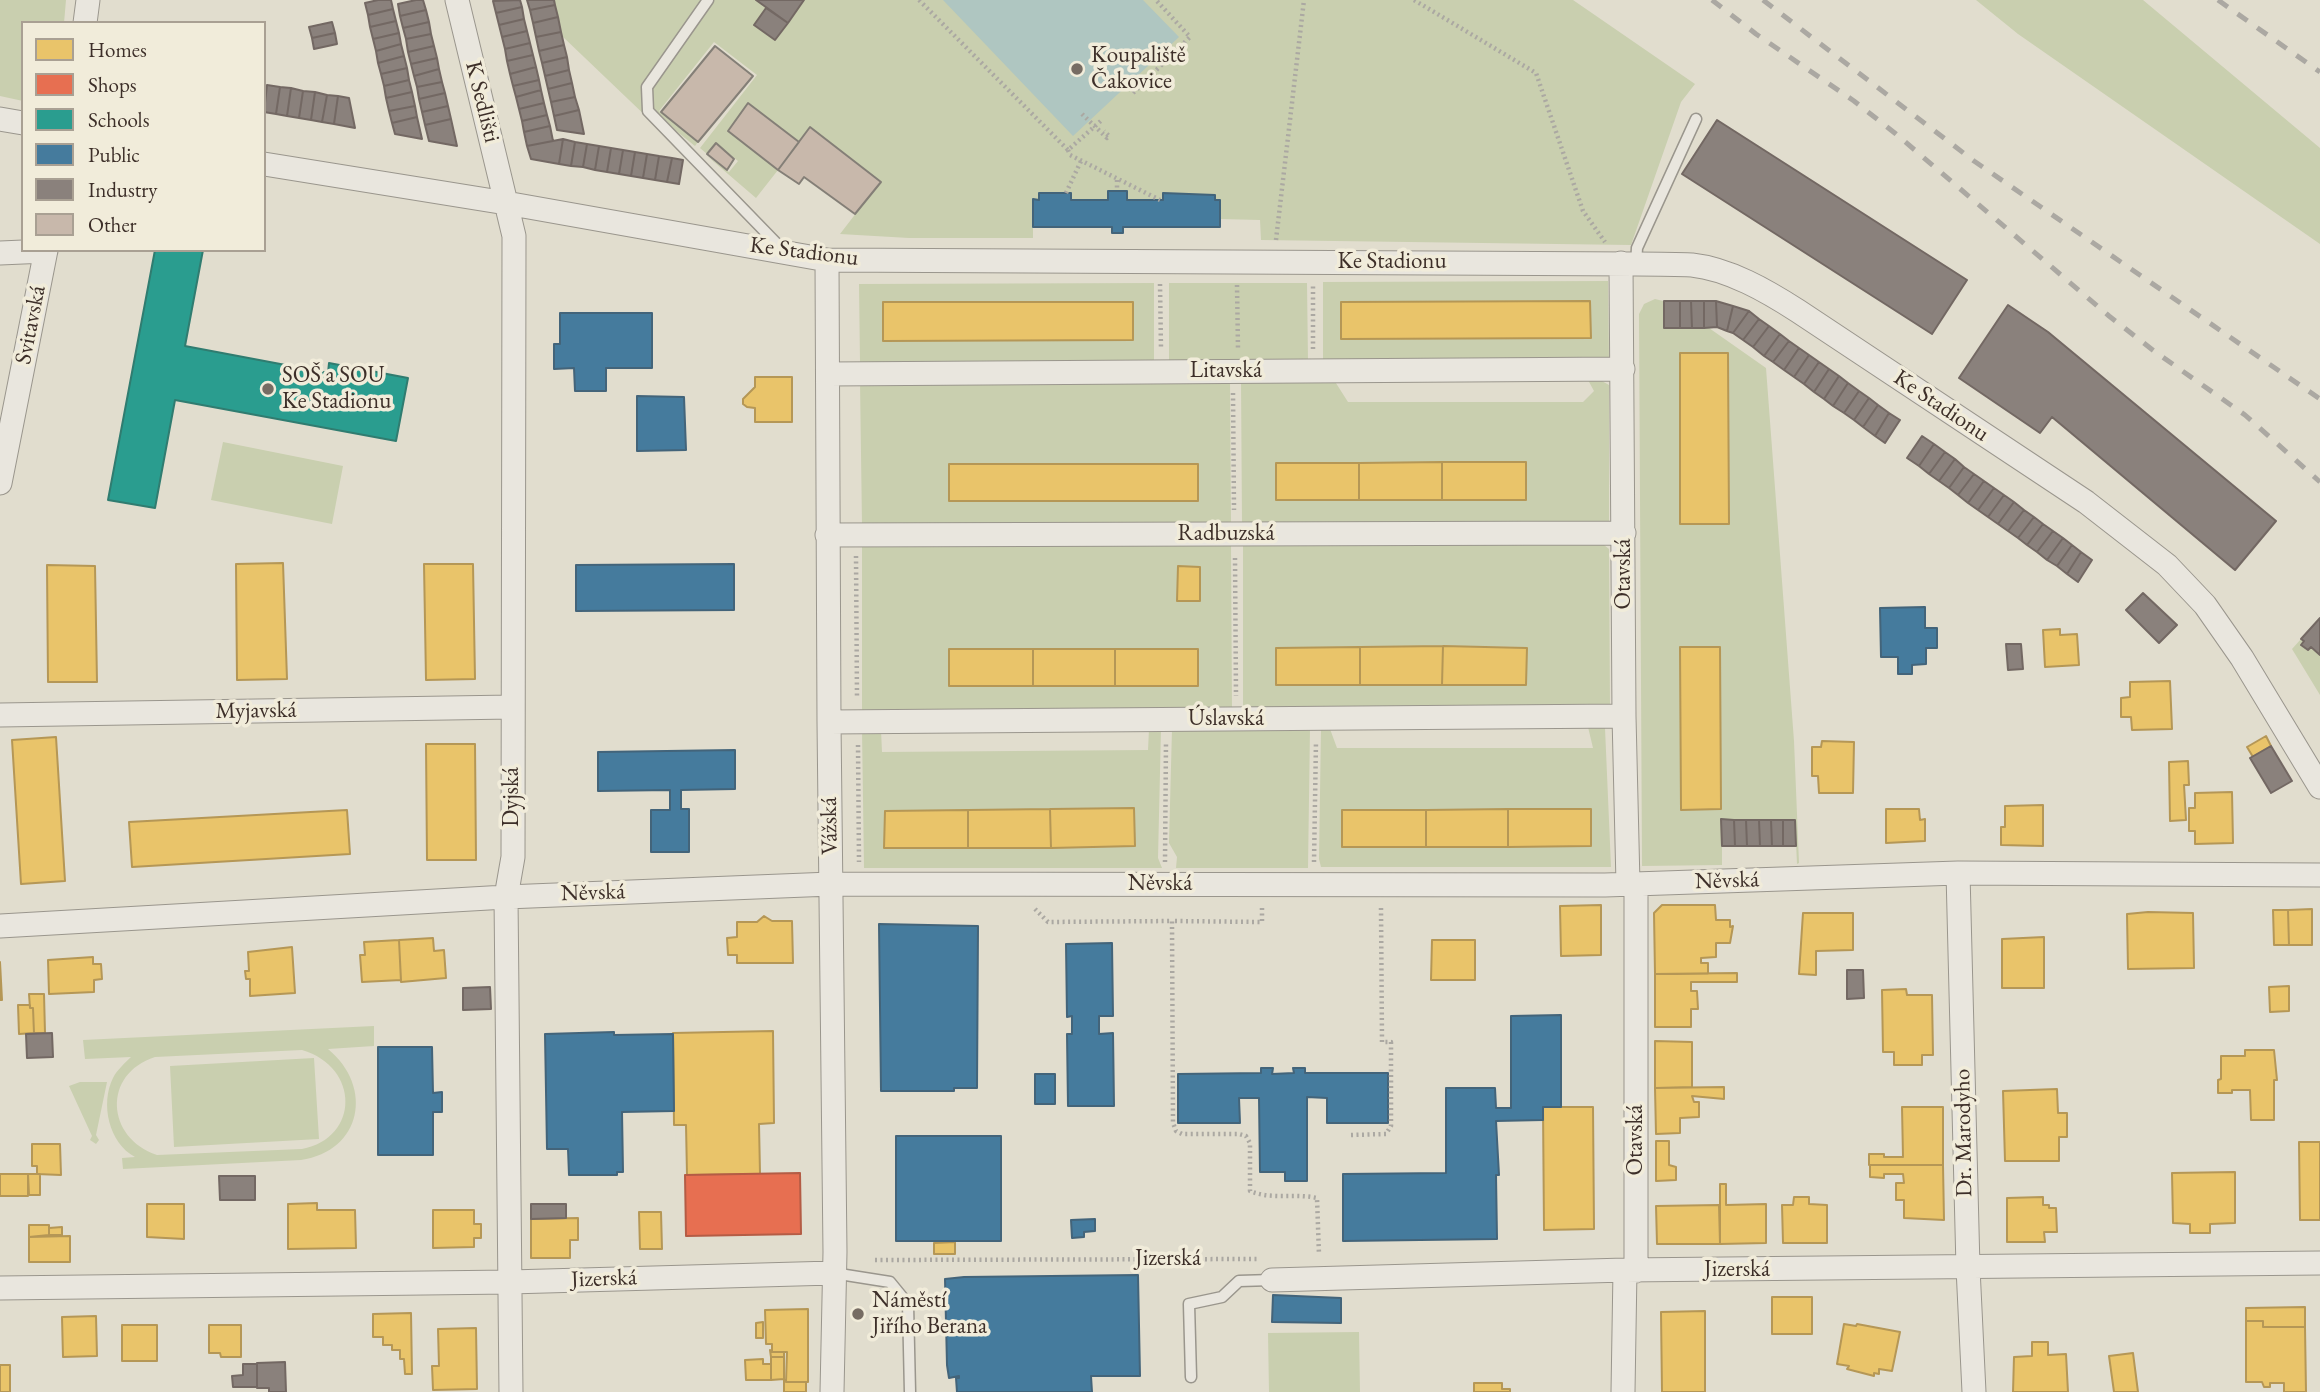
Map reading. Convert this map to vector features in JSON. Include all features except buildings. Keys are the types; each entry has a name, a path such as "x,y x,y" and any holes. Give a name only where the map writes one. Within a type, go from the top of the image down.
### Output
{"street":[{"path":"85,21 88,0"},
{"name":"K Sedlišti","path":"457,0 506,203"},
{"path":"0,119 21,123"},
{"name":"Ke Stadionu","path":"266,164 506,203 827,260 1622,258 1694,265 1731,276 1768,292 2085,502 2167,565 2205,605 2242,657 2320,787"},
{"name":"Dyjská","path":"506,203 514,236 513,857 506,897 511,1392"},
{"path":"0,253 23,252"},
{"name":"Svitavská","path":"0,483 6,416 46,252"},
{"name":"Otavská","path":"1622,258 1624,716 1632,884 1631,1270 1623,1392"},
{"name":"Vážská","path":"827,260 827,535 835,1238 832,1392"},
{"name":"Litavská","path":"828,374 1623,369"},
{"name":"Radbuzská","path":"827,535 1624,533"},
{"name":"Myjavská","path":"0,715 512,707"},
{"name":"Úslavská","path":"829,722 1624,716"},
{"name":"Něvská","path":"0,926 506,897 831,884 1632,884 1958,873 2320,875"},
{"name":"Dr. Marodyho","path":"1958,873 1968,1268 1974,1392"},
{"name":"Jizerská","path":"1272,1280 1631,1270 2320,1263"},
{"name":"Jizerská","path":"0,1288 510,1282 833,1273"}],"lane":[{"path":"708,0 647,86 648,111 785,252"},
{"path":"1622,258 1637,248 1696,118"},
{"path":"833,1273 890,1282 908,1304 910,1392"},
{"path":"1191,1377 1189,1304 1222,1297 1239,1281 1272,1280"}],"path":[{"path":"919,0 1068,149 1070,155 1160,200"},
{"path":"1133,93 1190,37 1156,0"},
{"path":"1275,245 1304,0"},
{"path":"1414,0 1536,73 1583,211 1622,258"},
{"path":"1082,114 1107,138 1109,136 1104,131"},
{"path":"1068,149 1103,119"},
{"path":"1066,193 1081,161"},
{"path":"1117,180 1117,191"},
{"path":"1149,280 1160,280 1161,372"},
{"path":"1236,280 1239,371"},
{"path":"1313,280 1313,371"},
{"path":"855,535 862,884"},
{"path":"1314,884 1317,718"},
{"path":"1165,884 1166,719"},
{"path":"1029,903 1048,922 1172,924 1173,1123 1176,1131 1182,1134 1246,1136 1250,1143 1250,1191 1260,1195 1304,1195 1317,1198 1320,1249"},
{"path":"1351,1135 1385,1134 1391,1126 1391,1042 1382,1042 1381,929"},
{"name":"Jizerská","path":"869,1260 1270,1259 1272,1280"}],"green space":[{"path":"0,0 66,0 64,21 21,21 21,101 0,96"},
{"path":"554,0 1573,0 1695,84 1681,102 1631,245 1261,240 1260,220 1220,219 1220,201 1163,193 1163,200 1127,200 1127,191 1108,191 1108,200 1071,200 1071,193 1039,193 1039,200 1033,200 1033,238 909,238 840,234 880,182 799,142 748,104 728,131 778,170 756,198 707,156 729,172 738,161 717,144 707,154 700,148 757,75 714,42 659,111 698,142 695,146 656,115 651,121 562,36"},
{"path":"1976,0 2143,0 2320,148 2320,244 2018,34"},
{"path":"1608,281 1609,360 1323,361 1323,282","holes":["1590,301 1590,338 1341,339 1341,302"]},
{"path":"1154,283 1154,362 860,362 859,284","holes":["1132,302 1096,341 884,341 883,303"]},
{"path":"1169,283 1307,283 1308,361 1169,362"},
{"path":"1655,299 1663,301 1664,328 1709,328 1766,368 1794,741 1797,864 1795,820 1722,819 1722,865 1642,866 1639,314 1644,304","holes":["1680,353 1728,353 1729,523 1680,523","1719,647 1721,809 1681,810 1680,648"]},
{"path":"1230,380 1231,523 862,525 860,381","holes":["949,464 1197,464 1198,501 949,501"]},
{"path":"1241,380 1334,380 1348,402 1583,402 1594,391 1588,380 1600,380 1609,385 1609,522 1242,524","holes":["1525,462 1525,500 1276,500 1276,463"]},
{"path":"223,442 343,466 332,524 211,500"},
{"path":"862,543 1231,543 1232,710 862,711","holes":["1178,567 1199,567 1200,601 1178,601","949,649 1198,649 1198,685 949,686"]},
{"path":"1243,543 1590,543 1604,545 1609,549 1610,708 1243,710","holes":["1443,646 1526,647 1526,684 1312,685"]},
{"path":"2301,639 2304,641 2301,646 2307,650 2310,647 2320,655 2320,695 2292,649"},
{"path":"1588,727 1605,728 1611,867 1321,867 1321,728 1330,729 1337,748 1593,748","holes":["1591,809 1591,846 1342,847 1342,810"]},
{"path":"1310,728 1308,868 1176,868 1177,857 1169,843 1172,729"},
{"path":"1149,729 1161,729 1158,858 1162,868 864,868 862,730 881,730 882,752 1148,750","holes":["1134,809 1135,845 1016,849 885,848 885,811"]},
{"path":"374,1026 374,1046 328,1049 343,1064 352,1081 356,1098 355,1115 348,1131 337,1144 322,1154 301,1160 123,1169 122,1158 135,1157 126,1151 113,1133 107,1099 113,1078 131,1057 85,1059 83,1040","holes":["302,1050 321,1059 335,1071 343,1086 346,1102 343,1117 335,1131 321,1142 302,1149 157,1155 140,1147 128,1135 120,1121 117,1106 119,1091 126,1077 138,1065 155,1057"]},
{"path":"314,1058 319,1139 174,1147 170,1066"},
{"path":"80,1082 107,1082 96,1135 99,1140 96,1144 90,1140 92,1136 69,1086"},
{"path":"1359,1332 1360,1392 1269,1392 1268,1333"}],"water":[{"name":"Koupaliště Čakovice","path":"943,0 1143,0 1179,37 1073,136"}],"railway":[{"path":"1712,0 1896,134 2109,316 2245,415 2320,482"},
{"path":"1763,0 1974,161 2320,399"},
{"path":"2218,0 2320,72"}],"place":[{"name":"Koupaliště Čakovice","path":"1077,69"},
{"name":"SOŠ a SOU Ke Stadionu","path":"268,389"},
{"name":"Náměstí Jiřího Berana","path":"858,1314"}]}
